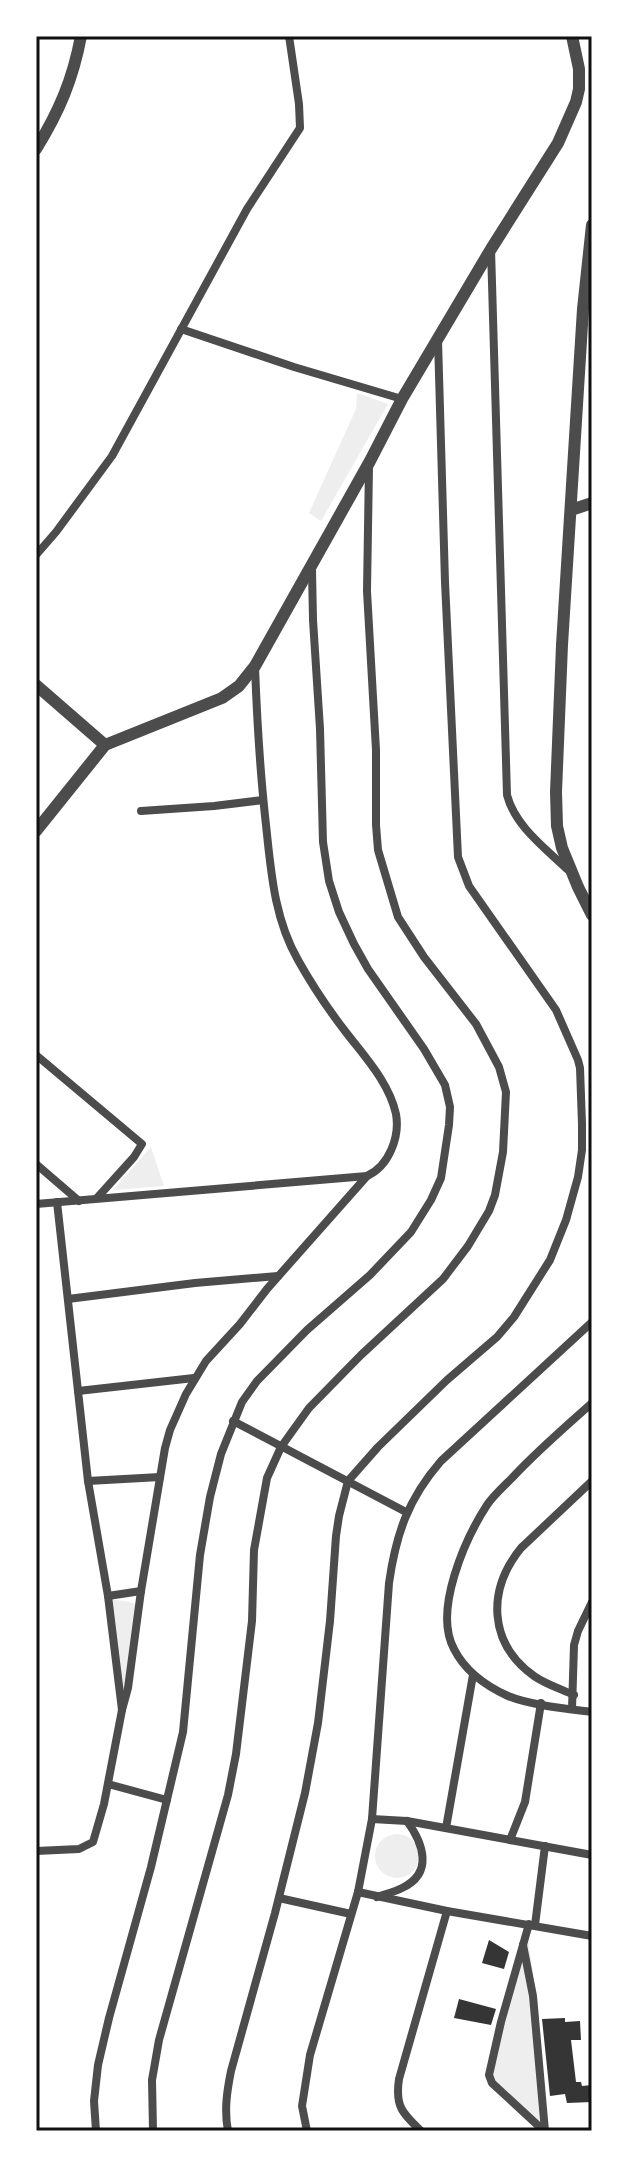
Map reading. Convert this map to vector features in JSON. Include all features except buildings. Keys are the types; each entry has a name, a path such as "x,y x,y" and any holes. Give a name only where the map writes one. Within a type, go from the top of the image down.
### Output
{"street":[{"path":"36,149 63,101 81,36"},
{"path":"36,555 112,456 247,209 300,128 289,36"},
{"path":"36,831 105,745 222,698 239,686 255,666 402,399 558,143 576,102 579,69 572,36"},
{"path":"592,225 583,309 559,693 556,792 559,836 571,872 592,915"},
{"path":"491,249 507,795 522,823 571,872"},
{"path":"181,329 402,399"},
{"path":"228,2131 226,2092 279,1898 305,1793 318,1723 336,1536 348,1481 378,1447 497,1337 514,1317 550,1260 560,1238 578,1177 582,1150 580,1068 563,1025 545,993 469,886 458,857 447,656 438,339"},
{"path":"153,2131 152,2080 159,2040 228,1795 236,1754 252,1621 254,1550 267,1478 281,1447 309,1408 443,1279 468,1246 484,1221 495,1195 506,1124 506,1092 494,1055 476,1024 398,917 378,850 367,591 370,461"},
{"path":"571,510 592,503"},
{"path":"96,2131 94,2101 98,2065 183,1732 200,1555 221,1454 242,1402 257,1381 411,1232 441,1178 449,1125 450,1107 445,1085 430,1058 368,969 339,912 329,881 323,842 311,565"},
{"path":"36,1851 79,1849 93,1842 98,1829 130,1677 141,1591 170,1430 194,1378 367,1176 382,1166 396,1136 396,1114 383,1083 323,1002 292,950 275,899 263,800 255,666"},
{"path":"36,685 105,745"},
{"path":"141,811 263,800"},
{"path":"36,1055 142,1144 138,1153 97,1198"},
{"path":"36,1164 79,1201"},
{"path":"36,1204 367,1176"},
{"path":"57,1202 88,1481 108,1596 122,1710"},
{"path":"68,1299 279,1276"},
{"path":"307,2131 302,2106 308,2066 358,1892 372,1819 389,1583 394,1551 406,1512 441,1461 592,1322"},
{"path":"78,1391 194,1378"},
{"path":"592,1403 542,1446 488,1503 468,1540 453,1579 446,1622 453,1648 473,1675 524,1701 592,1712"},
{"path":"233,1421 406,1512"},
{"path":"88,1481 160,1477"},
{"path":"574,1695 535,1677 508,1651 497,1621 497,1604 512,1559 592,1481"},
{"path":"108,1596 141,1591"},
{"path":"572,1709 574,1645 592,1602"},
{"path":"446,1828 473,1675"},
{"path":"510,1840 525,1802 541,1703"},
{"path":"108,1784 167,1800"},
{"path":"372,1819 407,1821 592,1855"},
{"path":"376,1897 402,1889 419,1871 423,1847 407,1821"},
{"path":"545,1846 532,1924 522,1944 489,2075 492,2083 545,2131"},
{"path":"358,1892 592,1936"},
{"path":"279,1898 351,1914"},
{"path":"421,2131 401,2109 397,2090 447,1911"},
{"path":"522,1944 533,1996 545,2131"}],"shaded area":[{"path":"357,393 388,404 321,521 309,513 356,409"},
{"path":"151,1147 164,1186 113,1190"},
{"path":"111,1599 136,1605 123,1690"},
{"path":"397,1834 413,1840 419,1856 413,1872 397,1878 381,1872 375,1856 381,1840"},
{"path":"525,1921 532,1965 547,2130 489,2081"}]}
